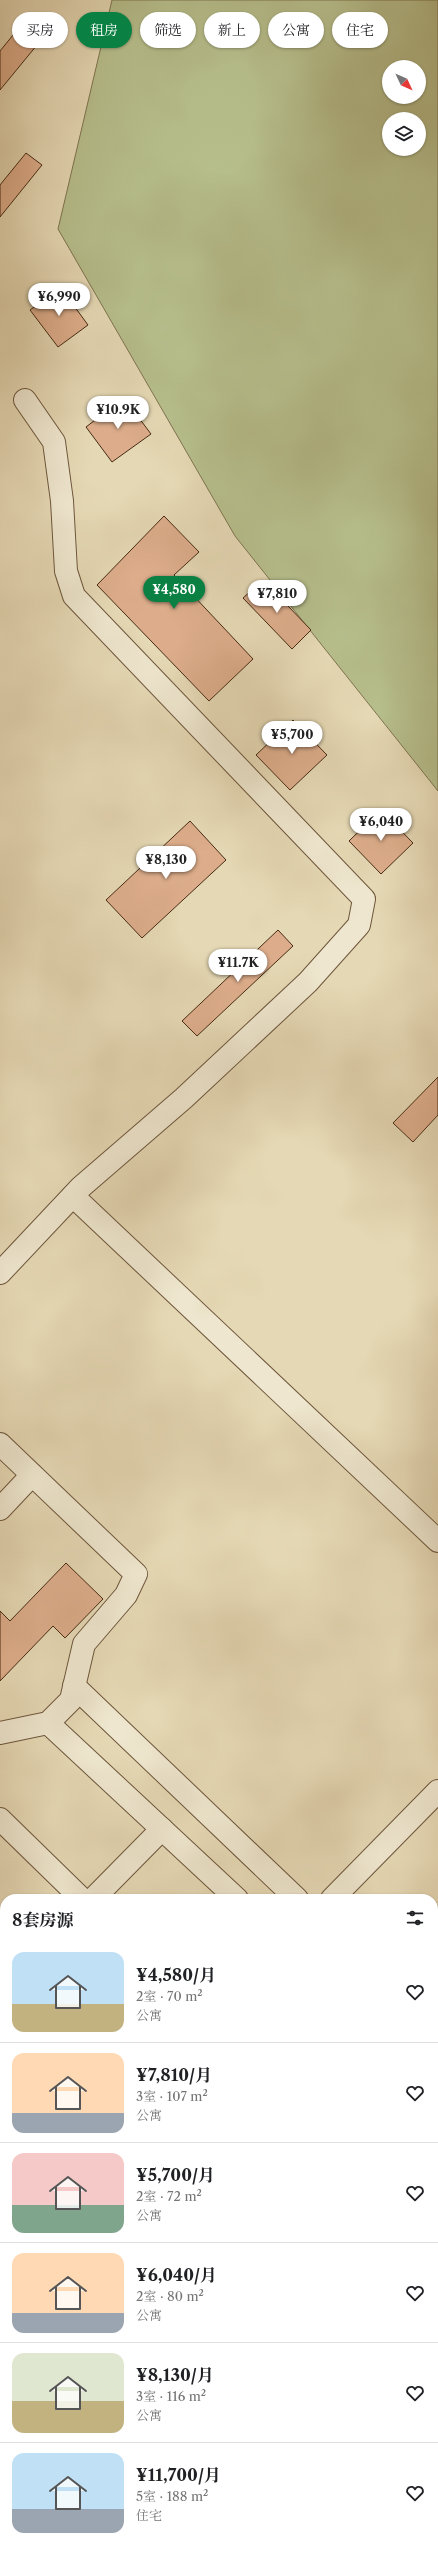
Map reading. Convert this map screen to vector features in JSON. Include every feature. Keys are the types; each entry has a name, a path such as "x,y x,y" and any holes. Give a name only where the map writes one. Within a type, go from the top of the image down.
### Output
{"lane":[{"path":"0,1273 73,1196 308,982 359,925 364,899 74,596 66,571 62,501 54,442 25,400"},
{"path":"73,1196 438,1542"},
{"path":"0,1444 136,1574 126,1595 84,1644 71,1700 48,1723 0,1733"},
{"path":"0,1509 32,1475"},
{"path":"74,1686 292,1894"},
{"path":"48,1723 232,1894"},
{"path":"337,1894 438,1791"},
{"path":"0,1819 77,1894"},
{"path":"98,1894 162,1829"}],"green space":[{"path":"112,0 438,0 438,791 235,536 58,229 101,48 132,48 132,12 109,12"}],"building":[{"path":"12,36 12,48 35,48 0,90 0,51"},
{"path":"26,153 42,165 0,217 0,185"},
{"path":"61,288 88,325 58,347 30,310"},
{"path":"124,398 151,434 112,462 86,427"},
{"path":"164,516 199,552 174,575 253,659 209,701 97,585"},
{"path":"263,580 311,630 292,649 243,598"},
{"path":"293,720 327,755 290,790 256,755"},
{"path":"381,810 413,843 381,874 349,841"},
{"path":"190,821 226,860 142,938 106,900"},
{"path":"278,930 293,946 197,1036 182,1021"},
{"path":"438,1077 438,1115 413,1142 393,1123"},
{"path":"66,1563 103,1599 65,1638 53,1626 0,1681 0,1611 10,1621"}]}
